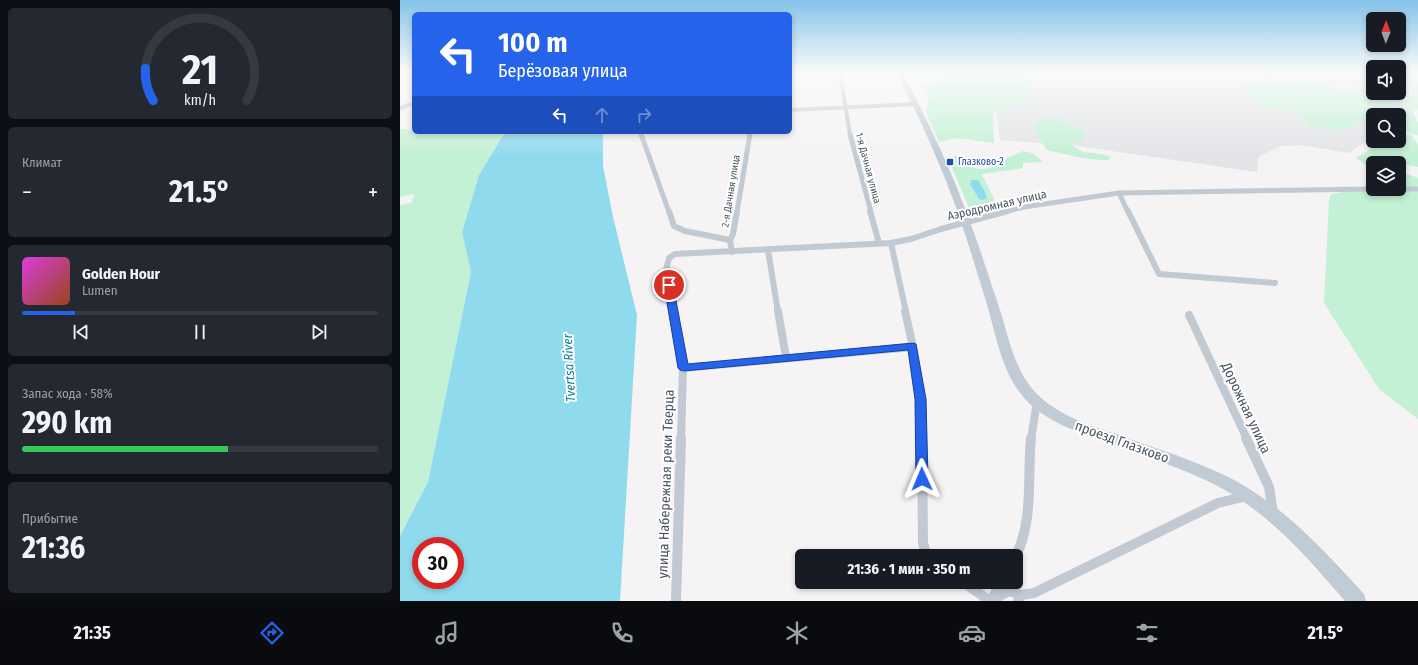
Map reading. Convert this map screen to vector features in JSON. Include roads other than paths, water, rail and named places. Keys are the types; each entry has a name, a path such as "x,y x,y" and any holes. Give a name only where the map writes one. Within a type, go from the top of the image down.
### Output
{"main road":[{"name":"проезд Глазково","path":"914,101 948,175 966,224 1013,371 1022,387 1036,402 1055,415 1071,423 1204,472 1248,495 1273,514 1308,546 1357,601"}],"street":[{"name":"1-я Дачная улица","path":"845,101 850,135 879,243"},
{"path":"400,108 411,104"},
{"path":"792,110 916,104"},
{"path":"641,134 674,226 693,233 730,240"},
{"name":"2-я Дачная улица","path":"732,252 730,240 733,234 750,134"},
{"name":"Аэродромная улица","path":"675,254 890,243 911,239 941,229 966,224 1024,207 1119,193 1366,189"},
{"path":"1406,189 1418,189"},
{"path":"1119,193 1159,274 1275,283"},
{"path":"890,243 913,347 921,399 924,549"},
{"path":"768,250 786,357"},
{"name":"улица Набережная реки Тверца","path":"675,254 669,258 666,270 684,368 676,601"},
{"name":"Дорожная улица","path":"1189,315 1268,487 1273,514"},
{"path":"684,368 786,357 913,347"},
{"path":"1019,549 1027,530 1030,453 1036,402"},
{"path":"990,601 1009,591 1020,598 1034,593 1218,503 1248,495"},
{"path":"973,589 990,601"},
{"path":"990,601 997,589"}],"water":[{"name":"Tvertsa River","path":"504,134 603,134 603,166 613,217 637,315 620,601 400,601 400,536 428,482 471,272 462,232 479,175"},
{"path":"971,180 978,180 987,198 983,200 979,199 970,184"}],"place":[{"name":"Глазково-2","path":"950,162"}]}
